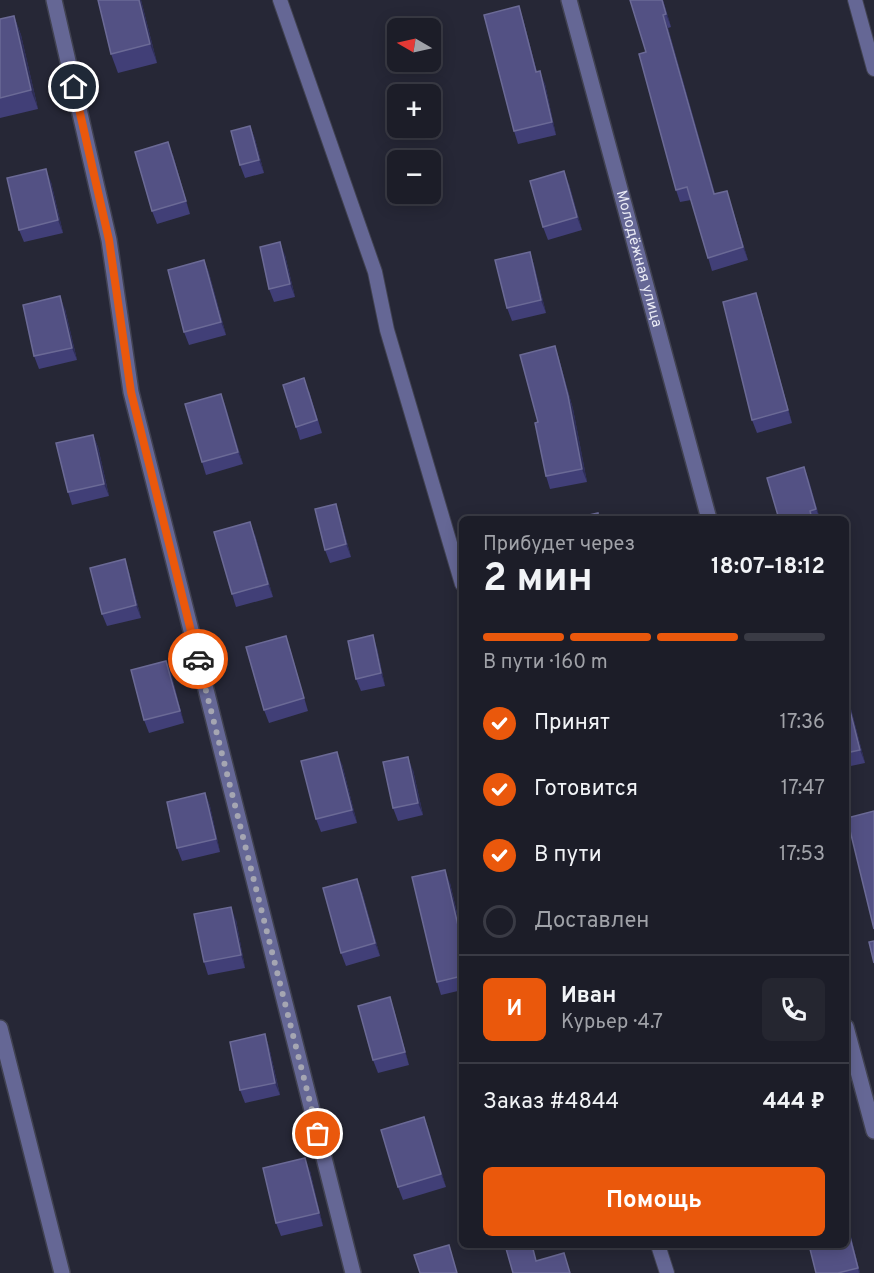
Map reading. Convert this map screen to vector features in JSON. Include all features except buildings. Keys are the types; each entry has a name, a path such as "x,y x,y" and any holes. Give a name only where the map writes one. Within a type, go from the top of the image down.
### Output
{"street":[{"path":"54,0 109,240 131,392 352,1273"},
{"name":"Молодёжная улица","path":"569,0 708,516"},
{"path":"0,1028 62,1273"},
{"path":"849,1038 874,1131"}],"lane":[{"path":"280,0 375,272 387,330 459,574"},
{"path":"855,0 874,69"},
{"path":"659,1248 667,1273"}],"way so far":[{"path":"198,659 318,1134"}],"route":[{"path":"74,87 109,240 131,392 198,659"}]}
